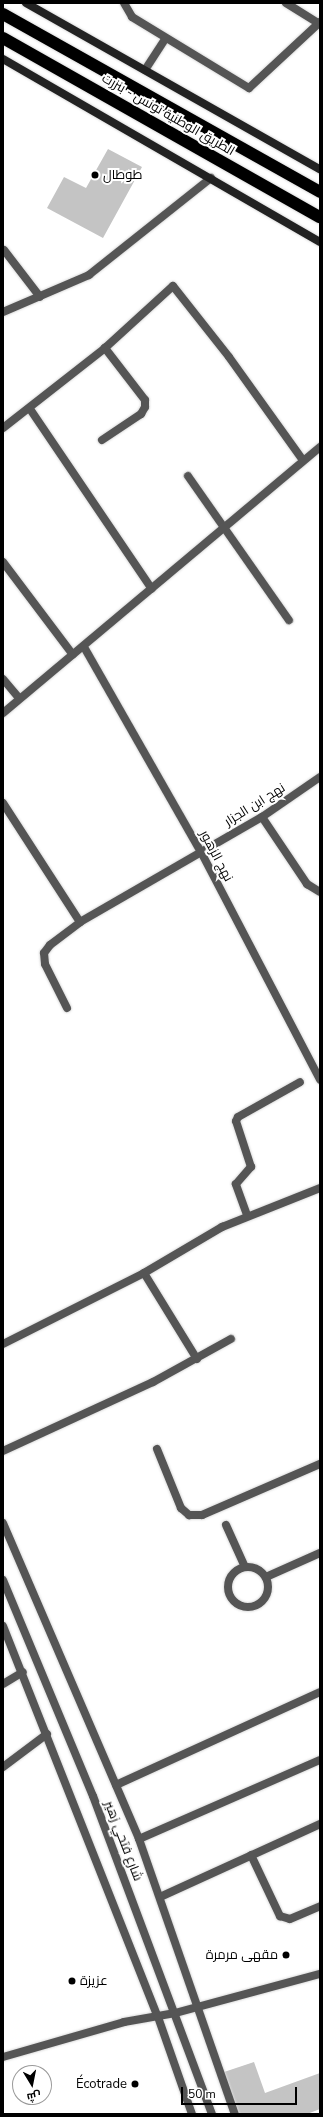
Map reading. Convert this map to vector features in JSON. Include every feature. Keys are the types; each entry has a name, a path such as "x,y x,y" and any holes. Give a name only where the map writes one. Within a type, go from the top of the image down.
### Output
{"highway":[{"name":"الطريق الوطنية تونس - بنزرت","path":"3,14 320,192"},
{"name":"الطريق الوطنية تونس - بنزرت","path":"3,38 318,216"},
{"path":"249,152 320,188"}],"main road":[{"path":"26,3 320,168"},
{"path":"3,59 320,242"}],"street":[{"path":"124,3 132,17 249,88 319,23 286,3"},
{"path":"145,70 166,38"},
{"path":"3,312 89,275 211,178"},
{"path":"4,250 40,297"},
{"path":"3,428 30,409 105,348 170,287 177,287 302,459"},
{"path":"102,440 141,414 145,407 145,400 105,348"},
{"path":"30,409 152,589"},
{"path":"3,713 19,698 84,647 224,529 302,459 320,447"},
{"path":"188,476 289,620"},
{"path":"3,562 73,655"},
{"name":"نهج الزهور","path":"84,647 201,852 320,1079"},
{"path":"3,679 19,698"},
{"name":"نهج ابن الجزار","path":"67,1008 45,964 44,953 80,922 262,817 320,777"},
{"path":"3,803 80,922"},
{"path":"262,817 307,884 320,892"},
{"path":"247,1215 236,1184 251,1167 236,1121 238,1117 300,1082"},
{"path":"3,1344 144,1273 247,1215 320,1188"},
{"path":"144,1273 197,1359"},
{"path":"3,1451 197,1359 230,1339"},
{"path":"157,1449 181,1508 189,1515 202,1515 320,1464"},
{"path":"3,1523 139,1839 160,1897 196,2007 235,2114"},
{"path":"226,1525 245,1567"},
{"path":"266,1577 320,1553"},
{"path":"245,1567 257,1569 266,1577 266,1597 256,1606 242,1606 231,1598 227,1586 233,1573 245,1567"},
{"name":"شارع فتحي زهير","path":"3,1580 93,1796 212,2114"},
{"path":"3,1626 23,1672 158,2017 192,2114"},
{"path":"3,1684 23,1672"},
{"path":"116,1785 320,1692"},
{"path":"3,1767 47,1734"},
{"path":"139,1839 320,1760"},
{"path":"160,1897 251,1855 319,1827"},
{"path":"251,1855 280,1916 290,1919 320,1906"},
{"path":"3,2057 124,2022 175,2013 320,1974"}],"building":[{"path":"108,149 142,167 103,238 47,208 64,177 86,188"},
{"path":"254,2062 265,2093 320,2073 320,2109 307,2114 238,2114 224,2072"}],"place":[{"name":"طوطال","path":"95,175"},
{"name":"مقهى مرمرة","path":"286,1955"},
{"name":"عزيزة","path":"72,1981"},
{"name":"Écotrade","path":"135,2084"}]}
